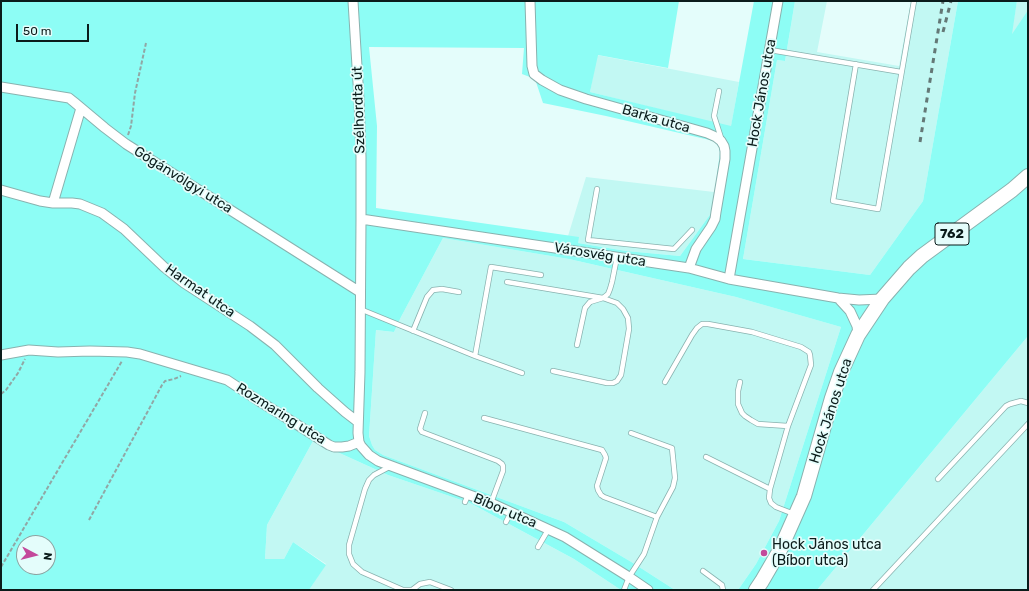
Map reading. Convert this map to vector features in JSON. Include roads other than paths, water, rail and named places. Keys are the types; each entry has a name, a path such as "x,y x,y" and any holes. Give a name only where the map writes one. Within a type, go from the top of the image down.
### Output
{"main road":[{"name":"Hock János utca","path":"756,590 780,550 804,496 832,398 841,372 858,335 882,299 909,268 922,256 1012,190 1028,176"}],"street":[{"name":"Szélhordta út","path":"353,1 359,99 361,220"},
{"name":"Barka utca","path":"530,1 532,66 534,74 542,80 560,90 586,99 707,133 716,137 724,146"},
{"name":"Hock János utca","path":"729,279 778,1"},
{"name":"Gógánvölgyi utca","path":"1,87 69,98 126,144 360,292"},
{"path":"54,203 81,108"},
{"path":"689,268 696,249 715,219 725,159 724,146"},
{"name":"Harmat utca","path":"1,190 40,201 80,204 102,213 124,229 164,267 184,283 250,326 275,345 318,388 358,422"},
{"name":"Városvég utca","path":"361,220 602,248 617,257 689,268 729,279 838,298 859,300 882,299"},
{"path":"359,442 361,220"},
{"path":"838,298 850,311 857,326 858,335"},
{"name":"Rozmaring utca","path":"1,354 29,350 58,352 127,352 140,354 227,380 329,445 334,447 342,447 359,442"},
{"name":"Bíbor utca","path":"359,442 363,450 369,456 378,461 467,498 491,503 565,537 648,590"}],"lane":[{"path":"856,64 833,201 878,209 914,1"},
{"path":"770,50 901,72"},
{"path":"719,91 714,116 724,146"},
{"path":"597,189 588,240 602,248 674,249 692,230"},
{"path":"577,345 585,308 590,302 603,298 608,294 617,257"},
{"path":"475,356 491,267 541,275"},
{"path":"507,282 603,298 616,303 623,309 628,318 629,329 621,375 617,382 607,383 553,370"},
{"path":"413,331 427,297 433,290 442,289 459,292"},
{"path":"360,309 475,356 522,373"},
{"path":"665,382 692,335 702,324 752,332 801,347 809,352 811,365 788,426 770,489 769,498 771,503 776,507 796,514"},
{"path":"740,382 738,404 745,416 758,424 788,426"},
{"path":"938,479 1006,406 1021,401 1028,403"},
{"path":"426,413 420,429 422,432 498,461 502,464 503,471 491,503"},
{"path":"484,418 602,450 606,458 597,486 601,495 658,517"},
{"path":"873,590 1028,424"},
{"path":"624,590 629,577 644,554 658,517 673,487 675,478 672,448 631,434"},
{"path":"706,457 770,489"},
{"path":"391,466 374,475 369,480 365,489 349,545 349,554 353,564 362,572 403,590 412,590 420,584 430,582 451,590"},
{"path":"506,522 511,512"},
{"path":"538,547 548,530"},
{"path":"702,571 722,585 723,590"}],"railway":[{"path":"920,142 943,1"},
{"path":"943,32 951,1"}],"place":[{"name":"Hock János utca (Bíbor utca)","path":"764,553"}]}
